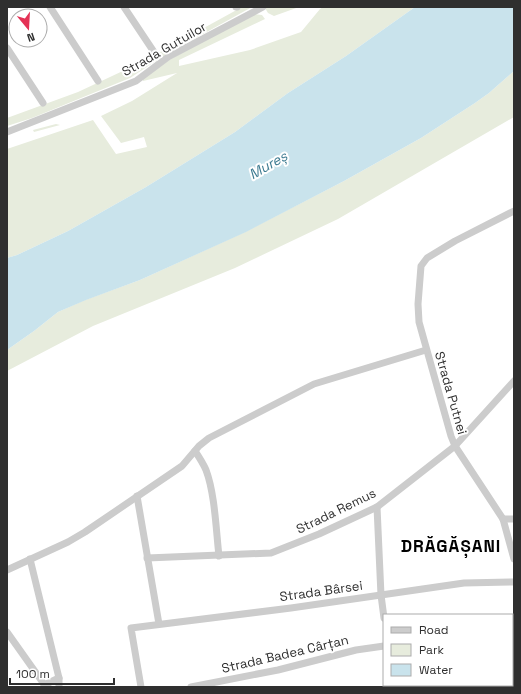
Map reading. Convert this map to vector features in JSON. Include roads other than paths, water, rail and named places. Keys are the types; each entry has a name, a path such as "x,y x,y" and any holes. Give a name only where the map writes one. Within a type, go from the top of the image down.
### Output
{"street":[{"path":"50,7 98,81"},
{"path":"124,7 154,52"},
{"name":"Strada Gutuilor","path":"7,132 136,81 168,57 263,7"},
{"path":"7,48 43,103"},
{"name":"Strada Putnei","path":"514,211 455,241 427,258 421,266 418,304 419,322 426,350 446,421 455,446 503,519 514,559"},
{"path":"7,570 68,542 85,532 182,466 195,450 209,438 314,384 426,350"},
{"name":"Strada Remus","path":"147,558 271,553 319,534 377,507 455,446 514,381"},
{"path":"195,450 209,478 219,556"},
{"path":"137,496 159,624"},
{"path":"377,507 381,595 383,614"},
{"path":"503,519 514,519"},
{"path":"30,559 59,678 59,687"},
{"name":"Strada Bârsei","path":"141,687 130,628 291,608 464,583 514,582"},
{"path":"7,632 45,686 59,678"},
{"name":"Strada Badea Cârțan","path":"191,687 278,670 356,650 383,646"}],"water":[{"name":"Mureș","path":"415,7 514,7 514,71 489,93 421,138 344,181 246,232 140,280 58,312 7,350 7,258 17,255 68,231 146,187 235,132 288,93 346,56"}],"district":[{"name":"DRĂGĂȘANI","path":"451,546"}]}
